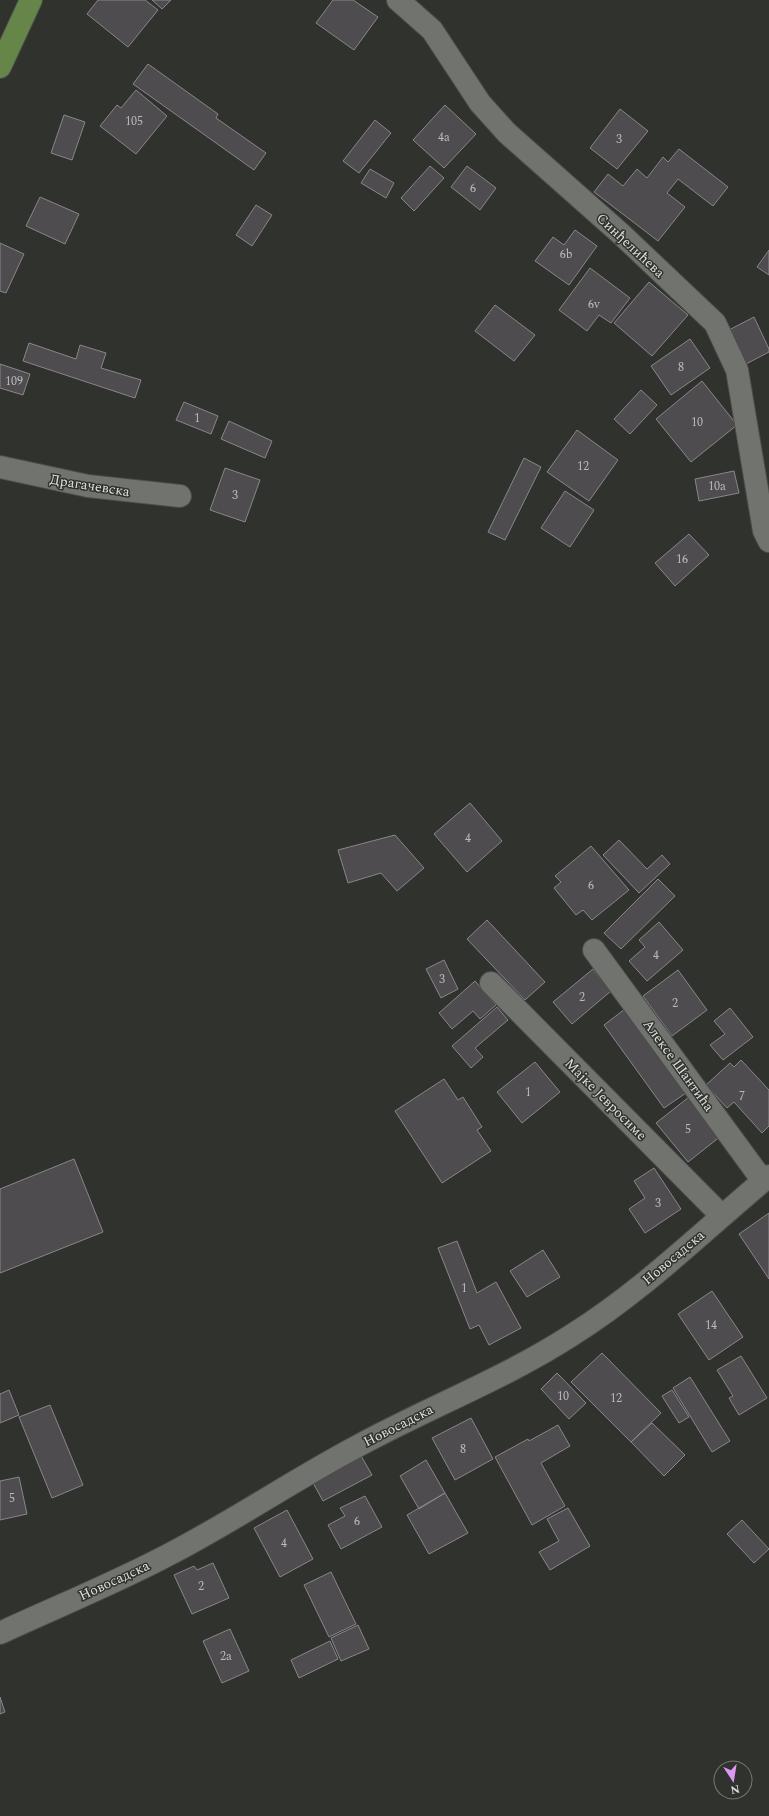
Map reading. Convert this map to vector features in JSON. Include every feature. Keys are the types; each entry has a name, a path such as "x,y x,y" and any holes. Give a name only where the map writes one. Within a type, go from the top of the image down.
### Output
{"main road":[{"path":"0,67 31,0"}],"street":[{"name":"Синђелићева","path":"398,0 432,30 480,102 506,133 621,234 715,323 737,370 761,463 764,531 769,541"},
{"name":"Драгачевска","path":"0,467 88,486 180,496"},
{"name":"Алексе Шантића","path":"594,950 766,1179"},
{"name":"Мајке Јевросиме","path":"491,983 722,1216"},
{"name":"Новосадска","path":"0,1633 167,1556 250,1510 354,1447 417,1415 511,1372 574,1334 641,1285 766,1179"}],"building":[{"path":"98,0 145,0 158,10 128,47 87,14"},
{"path":"152,0 171,0 162,9"},
{"path":"333,0 353,0 378,17 354,50 316,23"},
{"path":"148,64 218,114 216,118 266,153 254,170 133,84"},
{"path":"136,90 167,116 136,154 100,126 117,105 121,108"},
{"path":"445,105 476,134 444,168 413,140"},
{"path":"620,109 648,131 617,169 590,148"},
{"path":"64,115 85,122 72,160 51,153"},
{"path":"375,120 391,133 359,173 343,161"},
{"path":"679,149 728,187 713,206 678,179 667,193 685,207 658,241 594,192 608,174 623,186 637,169 647,178 663,157 668,162"},
{"path":"430,166 444,178 414,211 401,198"},
{"path":"467,166 496,188 480,210 451,187"},
{"path":"370,169 394,183 386,198 361,183"},
{"path":"40,197 79,214 65,244 26,226"},
{"path":"256,205 272,215 252,246 236,235"},
{"path":"575,230 597,246 569,285 535,261 553,237 564,245"},
{"path":"0,243 24,254 6,293 0,291"},
{"path":"769,250 769,275 757,267"},
{"path":"590,268 630,298 611,323 599,315 587,331 559,310"},
{"path":"649,282 688,315 652,356 614,323"},
{"path":"495,305 535,335 514,361 475,331"},
{"path":"754,317 769,352 746,364 729,330"},
{"path":"690,339 710,368 671,395 651,366"},
{"path":"29,343 76,359 80,345 106,353 101,368 141,380 135,398 23,361"},
{"path":"0,364 30,374 23,395 0,388"},
{"path":"702,381 737,425 691,462 656,419"},
{"path":"641,390 657,405 630,434 614,419"},
{"path":"184,402 218,416 211,434 176,420"},
{"path":"229,421 272,441 265,458 221,439"},
{"path":"577,430 618,460 589,501 547,472"},
{"path":"524,458 541,467 505,540 488,532"},
{"path":"225,468 260,480 245,522 210,510"},
{"path":"734,471 739,493 699,501 695,479"},
{"path":"565,491 594,510 570,547 541,528"},
{"path":"689,534 709,555 675,586 655,563"},
{"path":"470,803 502,841 467,872 434,834"},
{"path":"395,835 424,868 397,891 381,873 348,883 338,850"},
{"path":"619,840 647,869 662,855 670,864 639,893 603,855"},
{"path":"591,846 629,890 592,920 583,910 576,915 554,888 561,882 555,876"},
{"path":"658,879 675,896 621,949 604,933"},
{"path":"487,920 545,982 525,1000 467,939"},
{"path":"659,922 683,950 647,981 629,961 645,947 639,940"},
{"path":"444,960 458,989 441,998 426,969"},
{"path":"593,969 611,991 572,1024 553,1002"},
{"path":"678,970 707,1010 672,1036 643,996"},
{"path":"475,981 496,1005 480,1019 473,1011 452,1029 439,1013"},
{"path":"497,1007 508,1020 475,1048 483,1057 471,1068 452,1046"},
{"path":"730,1008 753,1037 723,1060 710,1045 725,1034 714,1021"},
{"path":"625,1009 686,1093 664,1108 604,1025"},
{"path":"741,1060 769,1090 769,1126 762,1133 734,1102 727,1108 706,1085 730,1063 734,1067"},
{"path":"535,1062 560,1092 522,1123 497,1092"},
{"path":"444,1079 458,1100 463,1097 482,1127 477,1130 491,1151 442,1183 395,1111"},
{"path":"689,1097 721,1136 688,1162 656,1123"},
{"path":"74,1159 103,1232 0,1273 0,1189"},
{"path":"654,1168 681,1209 645,1233 629,1209 645,1198 634,1181"},
{"path":"769,1213 769,1279 739,1234"},
{"path":"457,1241 477,1293 496,1282 521,1328 489,1345 479,1325 470,1329 438,1248"},
{"path":"543,1250 560,1277 527,1297 510,1271"},
{"path":"712,1291 743,1337 709,1360 678,1314"},
{"path":"602,1353 661,1413 631,1442 571,1382"},
{"path":"741,1356 767,1398 739,1415 729,1398 733,1396 717,1370"},
{"path":"557,1373 586,1403 569,1419 541,1389"},
{"path":"690,1377 730,1441 712,1452 673,1388"},
{"path":"9,1390 19,1415 0,1423 0,1394"},
{"path":"672,1390 689,1417 679,1423 662,1396"},
{"path":"50,1405 83,1485 52,1498 19,1417"},
{"path":"471,1418 493,1459 455,1480 432,1438"},
{"path":"652,1423 685,1455 664,1476 631,1442"},
{"path":"558,1425 570,1446 541,1463 565,1506 532,1525 495,1457"},
{"path":"360,1454 372,1475 323,1501 312,1481"},
{"path":"426,1460 445,1493 419,1509 400,1476"},
{"path":"19,1477 27,1514 0,1520 0,1481"},
{"path":"445,1493 468,1533 429,1554 407,1515"},
{"path":"365,1496 382,1527 341,1549 328,1525 345,1516 340,1508"},
{"path":"568,1508 590,1546 550,1570 539,1552 559,1541 547,1519"},
{"path":"287,1510 313,1559 280,1577 254,1528"},
{"path":"742,1520 769,1549 754,1563 727,1534"},
{"path":"213,1563 229,1598 192,1614 174,1575 194,1566 197,1570"},
{"path":"331,1572 356,1624 329,1637 304,1585"},
{"path":"358,1625 369,1649 341,1661 331,1638"},
{"path":"230,1629 249,1671 222,1683 203,1641"},
{"path":"330,1641 338,1659 299,1678 291,1660"},
{"path":"0,1697 5,1712 0,1714"}]}
